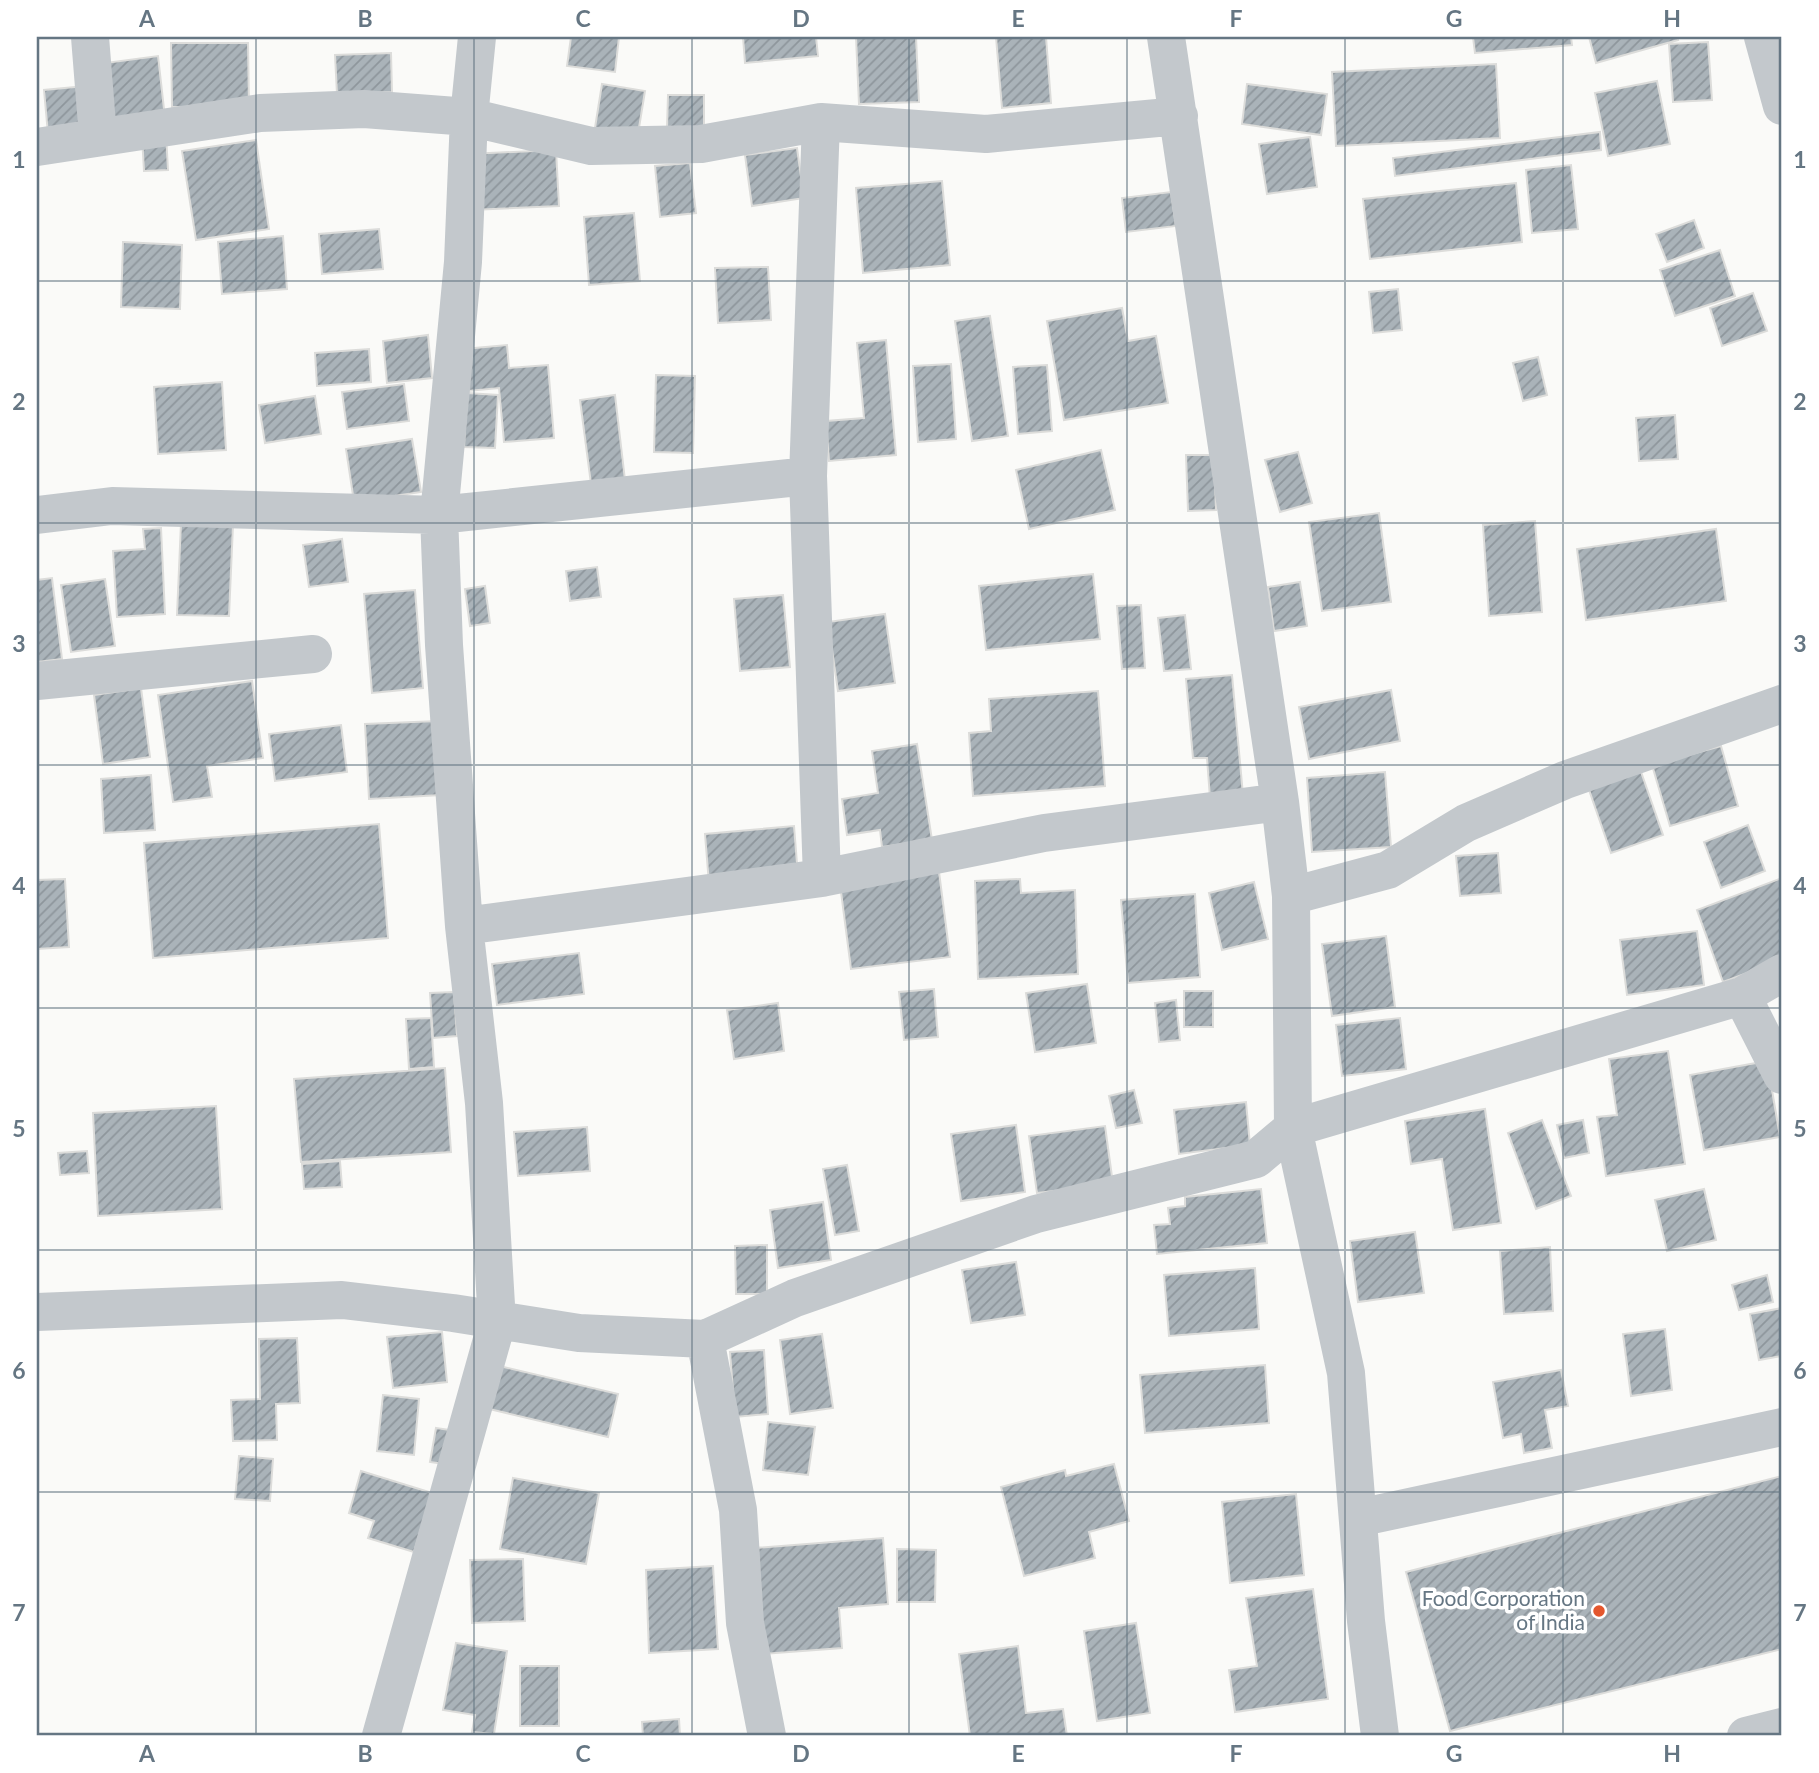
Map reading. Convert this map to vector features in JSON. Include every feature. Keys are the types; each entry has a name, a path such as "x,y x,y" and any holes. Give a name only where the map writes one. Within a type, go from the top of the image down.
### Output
{"street":[{"path":"90,37 99,137"},
{"path":"381,1736 497,1321 484,1103 464,926 444,645 439,515 463,262 469,117 477,37"},
{"path":"1166,37 1180,116 1280,802 1291,896 1293,1128 1346,1373 1366,1621 1380,1736"},
{"path":"1763,37 1782,106"},
{"path":"37,147 260,113 364,108 469,117 591,146 701,144 821,122 986,134 1180,116"},
{"path":"821,122 808,476 822,878"},
{"path":"37,515 112,506 439,515 808,476"},
{"path":"37,681 313,654"},
{"path":"1291,896 1388,870 1465,823 1565,780 1782,704"},
{"path":"464,926 822,878 1044,833 1280,802"},
{"path":"37,1312 342,1300 453,1313 579,1333 705,1339 795,1298 1036,1214 1256,1159 1293,1128 1742,996 1782,973"},
{"path":"1742,996 1782,1075"},
{"path":"705,1339 738,1510 745,1623 767,1736"},
{"path":"1358,1518 1782,1427"},
{"path":"1746,1736 1782,1727"}],"building":[{"path":"571,37 619,37 615,72 567,66"},
{"path":"743,37 816,37 818,56 745,63"},
{"path":"856,37 916,37 919,102 859,104"},
{"path":"996,37 1046,37 1051,103 1002,108"},
{"path":"1473,37 1571,37 1572,45 1475,53"},
{"path":"1589,37 1677,37 1678,40 1596,63"},
{"path":"1708,42 1712,100 1673,102 1669,44"},
{"path":"171,43 248,43 249,107 172,107"},
{"path":"391,53 392,92 337,94 335,55"},
{"path":"158,56 165,118 113,125 105,63"},
{"path":"1496,64 1500,138 1336,146 1332,72"},
{"path":"1657,81 1670,144 1608,156 1595,93"},
{"path":"602,84 645,91 637,140 594,134"},
{"path":"1247,84 1327,94 1321,135 1242,124"},
{"path":"85,86 89,130 48,134 44,90"},
{"path":"668,95 704,95 704,129 667,128"},
{"path":"1600,132 1601,150 1395,176 1393,158"},
{"path":"166,134 168,170 144,171 142,136"},
{"path":"1310,137 1317,187 1267,194 1259,144"},
{"path":"256,140 269,229 196,240 182,151"},
{"path":"797,148 804,198 752,206 745,155"},
{"path":"556,150 559,206 471,210 469,154"},
{"path":"690,163 696,213 660,217 655,166"},
{"path":"1571,165 1578,229 1532,233 1526,170"},
{"path":"942,181 950,265 863,273 856,188"},
{"path":"1516,183 1522,242 1370,259 1363,199"},
{"path":"1171,192 1176,226 1126,232 1122,198"},
{"path":"634,213 640,281 589,285 584,217"},
{"path":"1694,220 1704,248 1667,262 1656,234"},
{"path":"379,229 383,269 322,274 319,234"},
{"path":"283,236 287,289 222,294 218,242"},
{"path":"123,242 182,245 180,309 121,307"},
{"path":"1720,250 1735,296 1675,316 1660,270"},
{"path":"768,267 771,320 718,323 715,268"},
{"path":"1398,289 1402,330 1373,333 1369,292"},
{"path":"1753,293 1767,331 1722,346 1710,308"},
{"path":"1122,308 1128,341 1156,336 1168,403 1064,420 1047,321"},
{"path":"990,316 1008,436 972,441 955,321"},
{"path":"428,335 432,378 387,383 383,341"},
{"path":"886,340 896,455 829,461 826,421 864,418 857,343"},
{"path":"507,345 509,368 548,365 554,438 504,442 499,388 468,391 464,349"},
{"path":"369,349 371,382 317,386 315,353"},
{"path":"1538,357 1547,395 1523,401 1513,363"},
{"path":"951,364 956,439 918,442 913,366"},
{"path":"1047,365 1052,431 1018,434 1013,367"},
{"path":"656,375 695,376 693,453 654,452"},
{"path":"222,382 226,450 158,454 154,387"},
{"path":"404,384 409,421 347,429 342,392"},
{"path":"467,393 498,395 495,448 464,447"},
{"path":"615,395 625,480 591,484 580,400"},
{"path":"315,396 321,434 265,443 259,405"},
{"path":"1675,415 1678,459 1639,461 1636,418"},
{"path":"412,439 421,492 354,502 346,449"},
{"path":"1101,450 1115,510 1029,529 1016,470"},
{"path":"1298,452 1312,503 1280,512 1265,460"},
{"path":"1186,455 1214,455 1216,510 1188,511"},
{"path":"1379,513 1391,602 1322,611 1309,522"},
{"path":"1535,521 1542,612 1489,616 1483,525"},
{"path":"181,523 233,525 229,616 177,615"},
{"path":"161,528 165,614 117,617 113,551 145,549 143,529"},
{"path":"1716,529 1726,601 1586,620 1577,549"},
{"path":"342,539 348,582 309,587 303,545"},
{"path":"597,567 601,597 570,601 566,571"},
{"path":"1093,574 1100,639 986,650 979,586"},
{"path":"52,578 62,659 37,662 37,580"},
{"path":"105,579 115,646 71,652 61,585"},
{"path":"1300,582 1307,626 1274,631 1268,587"},
{"path":"485,586 490,623 470,626 465,589"},
{"path":"415,590 423,688 372,693 364,594"},
{"path":"783,595 790,667 740,671 734,599"},
{"path":"1141,605 1145,668 1122,669 1117,606"},
{"path":"885,614 895,683 838,691 828,622"},
{"path":"1185,615 1191,669 1164,671 1158,618"},
{"path":"1232,675 1243,795 1210,798 1207,758 1193,758 1186,679"},
{"path":"252,681 263,758 207,766 212,797 173,802 158,695"},
{"path":"141,688 150,757 103,764 94,695"},
{"path":"1391,690 1400,741 1309,759 1299,707"},
{"path":"1098,691 1105,786 973,796 969,733 991,731 989,699"},
{"path":"438,721 441,795 369,799 365,724"},
{"path":"341,725 347,772 275,781 269,734"},
{"path":"917,744 932,840 882,847 880,830 847,835 842,799 878,793 872,751"},
{"path":"1721,746 1738,806 1670,826 1652,765"},
{"path":"1639,766 1663,835 1611,853 1587,784"},
{"path":"1385,772 1391,847 1312,852 1307,778"},
{"path":"151,775 155,830 104,833 101,779"},
{"path":"379,824 388,938 153,958 144,843"},
{"path":"1748,825 1765,871 1721,888 1704,842"},
{"path":"794,826 798,876 709,884 705,834"},
{"path":"1498,853 1501,893 1460,896 1456,856"},
{"path":"939,872 950,957 851,969 840,884"},
{"path":"1782,878 1782,960 1723,982 1697,910"},
{"path":"65,879 69,947 37,949 37,880"},
{"path":"1020,879 1021,893 1075,890 1078,974 978,979 975,881"},
{"path":"1254,882 1268,939 1222,950 1209,893"},
{"path":"1195,894 1200,977 1128,983 1121,900"},
{"path":"1697,931 1704,985 1627,995 1620,940"},
{"path":"1386,936 1395,1007 1332,1016 1322,944"},
{"path":"579,953 584,994 497,1005 492,964"},
{"path":"1087,984 1096,1043 1035,1052 1026,993"},
{"path":"934,989 938,1037 904,1040 899,992"},
{"path":"1184,991 1213,991 1213,1027 1184,1027"},
{"path":"454,992 457,1036 433,1038 430,993"},
{"path":"1176,1000 1180,1040 1159,1042 1155,1003"},
{"path":"778,1003 784,1051 734,1059 727,1010"},
{"path":"431,1018 434,1067 409,1069 406,1019"},
{"path":"1400,1018 1406,1069 1342,1076 1336,1025"},
{"path":"1668,1051 1685,1164 1606,1176 1597,1117 1617,1115 1609,1059"},
{"path":"1767,1061 1780,1137 1704,1150 1690,1075"},
{"path":"445,1068 451,1152 301,1162 294,1079"},
{"path":"1134,1090 1142,1123 1116,1128 1109,1096"},
{"path":"1246,1102 1250,1145 1179,1154 1174,1110"},
{"path":"216,1106 222,1209 98,1216 93,1113"},
{"path":"1485,1109 1501,1223 1453,1230 1442,1159 1411,1164 1405,1121"},
{"path":"1542,1120 1571,1196 1536,1209 1508,1133"},
{"path":"1583,1120 1589,1153 1564,1158 1557,1125"},
{"path":"1016,1125 1025,1192 961,1201 951,1134"},
{"path":"1105,1126 1113,1184 1037,1193 1029,1136"},
{"path":"587,1127 590,1171 518,1176 514,1132"},
{"path":"87,1151 89,1173 60,1175 58,1153"},
{"path":"340,1161 342,1187 304,1189 302,1164"},
{"path":"847,1165 859,1231 835,1235 823,1169"},
{"path":"1261,1189 1267,1243 1157,1254 1154,1225 1170,1224 1168,1208 1185,1206 1185,1197"},
{"path":"1704,1189 1716,1240 1667,1251 1655,1200"},
{"path":"823,1202 831,1260 778,1268 770,1210"},
{"path":"1415,1232 1424,1293 1358,1302 1350,1241"},
{"path":"767,1245 767,1294 736,1294 735,1246"},
{"path":"1550,1247 1553,1311 1504,1314 1500,1251"},
{"path":"1016,1262 1025,1315 971,1323 962,1270"},
{"path":"1255,1268 1259,1329 1169,1336 1164,1275"},
{"path":"1767,1275 1773,1302 1739,1310 1732,1285"},
{"path":"1782,1308 1782,1356 1759,1360 1750,1314"},
{"path":"1665,1329 1672,1390 1631,1396 1623,1334"},
{"path":"442,1332 447,1382 393,1388 387,1337"},
{"path":"822,1334 833,1408 790,1414 780,1340"},
{"path":"297,1338 300,1403 276,1404 277,1440 233,1441 231,1400 260,1399 259,1339"},
{"path":"764,1350 768,1414 735,1417 730,1352"},
{"path":"495,1365 618,1394 608,1437 485,1408"},
{"path":"1265,1365 1269,1423 1145,1433 1140,1375"},
{"path":"1561,1370 1568,1406 1545,1410 1552,1448 1524,1453 1521,1434 1503,1438 1493,1382"},
{"path":"383,1395 419,1399 414,1455 377,1451"},
{"path":"768,1422 815,1427 808,1475 763,1470"},
{"path":"436,1428 457,1431 451,1465 430,1462"},
{"path":"239,1456 273,1459 270,1501 235,1499"},
{"path":"1114,1464 1129,1521 1089,1532 1095,1558 1024,1576 1001,1487 1065,1470 1066,1476"},
{"path":"361,1471 432,1493 414,1552 368,1538 374,1521 349,1513"},
{"name":"Food Corporation of India","path":"1782,1476 1782,1649 1450,1731 1406,1572"},
{"path":"513,1478 599,1493 586,1564 500,1549"},
{"path":"1296,1494 1304,1575 1230,1583 1222,1502"},
{"path":"883,1538 888,1604 839,1608 842,1648 763,1654 755,1548"},
{"path":"897,1549 936,1550 935,1602 897,1602"},
{"path":"523,1559 525,1621 472,1623 470,1560"},
{"path":"713,1566 718,1649 649,1653 646,1570"},
{"path":"1313,1589 1328,1699 1235,1712 1229,1670 1257,1666 1246,1598"},
{"path":"1136,1623 1150,1713 1097,1721 1084,1631"},
{"path":"456,1643 507,1651 494,1734 472,1732 475,1715 443,1710"},
{"path":"1018,1646 1026,1713 1063,1709 1067,1736 970,1736 959,1654"},
{"path":"520,1666 559,1666 559,1726 520,1726"},
{"path":"679,1719 680,1736 643,1736 642,1722"}],"place":[{"name":"Food Corporation of India","path":"1599,1611"}]}
